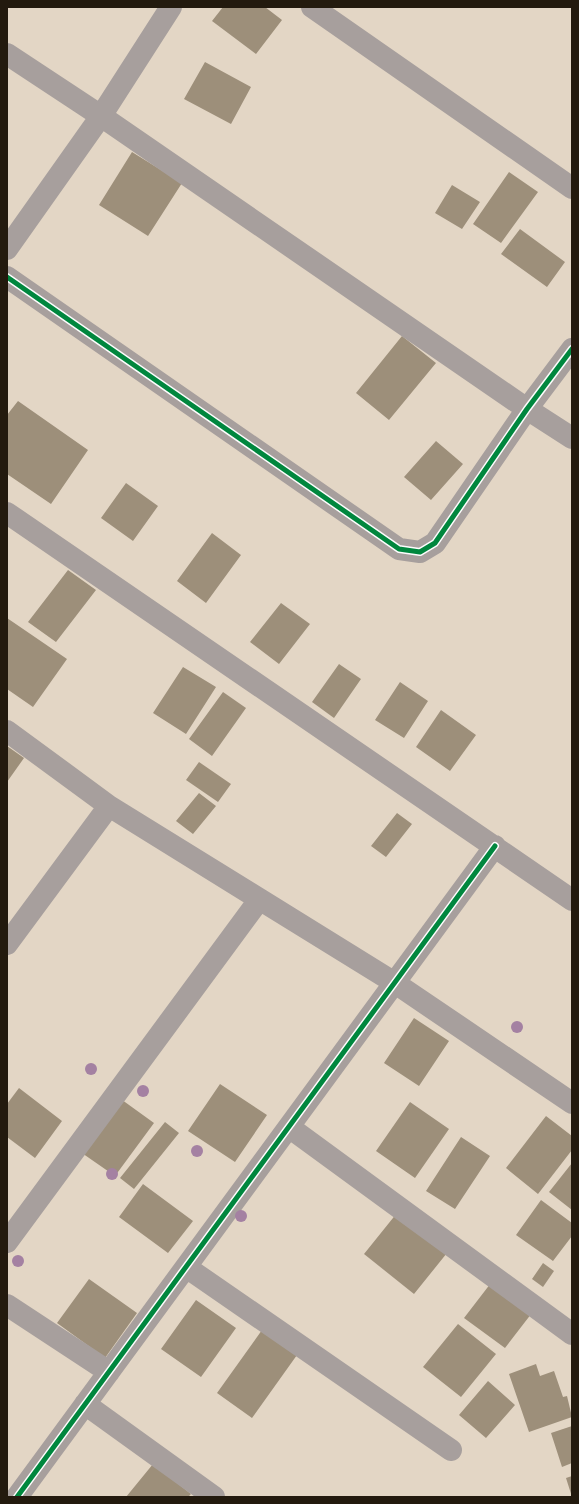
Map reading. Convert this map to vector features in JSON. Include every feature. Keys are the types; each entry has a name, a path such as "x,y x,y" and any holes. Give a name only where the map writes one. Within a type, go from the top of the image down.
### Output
{"street":[{"path":"7,249 101,116 171,7"},
{"path":"312,7 572,188"},
{"path":"7,54 101,116 527,409 572,438"},
{"path":"7,277 399,550 420,552 435,543 527,409 572,349"},
{"path":"7,513 572,900"},
{"path":"7,731 109,806 394,983 572,1103"},
{"path":"7,944 109,806"},
{"path":"17,1497 495,846"},
{"path":"7,1242 259,900"},
{"path":"289,1127 572,1334"},
{"path":"186,1267 451,1450"},
{"path":"7,1305 109,1372"},
{"path":"85,1404 214,1497"}],"building":[{"path":"223,7 265,7 282,20 256,54 212,21"},
{"path":"205,62 251,87 231,124 184,99"},
{"path":"132,152 182,183 148,236 99,205"},
{"path":"509,172 538,192 501,243 473,224"},
{"path":"452,185 480,202 462,229 435,213"},
{"path":"520,229 565,262 547,287 501,254"},
{"path":"402,336 436,363 389,420 356,393"},
{"path":"18,401 88,450 51,504 7,474 7,415"},
{"path":"436,441 463,464 431,500 404,477"},
{"path":"126,483 158,506 133,541 101,518"},
{"path":"212,533 241,555 206,603 177,581"},
{"path":"68,570 96,590 56,642 28,622"},
{"path":"281,603 310,624 279,664 250,642"},
{"path":"7,618 67,659 33,707 7,689"},
{"path":"339,664 361,679 334,718 312,702"},
{"path":"183,667 216,687 186,734 153,713"},
{"path":"400,682 428,701 404,738 375,720"},
{"path":"223,692 246,708 212,756 189,739"},
{"path":"441,710 476,735 450,771 416,747"},
{"path":"7,746 24,758 7,782"},
{"path":"199,762 231,784 218,802 186,780"},
{"path":"199,793 216,806 193,834 176,821"},
{"path":"397,813 412,824 386,857 371,846"},
{"path":"414,1018 449,1041 419,1086 384,1063"},
{"path":"220,1084 267,1115 235,1162 188,1131"},
{"path":"19,1088 62,1121 35,1158 7,1137 7,1104"},
{"path":"118,1097 154,1123 115,1176 79,1151"},
{"path":"410,1102 449,1129 415,1178 376,1151"},
{"path":"546,1116 572,1136 572,1150 538,1194 506,1168"},
{"path":"165,1122 179,1133 134,1189 120,1178"},
{"path":"461,1137 490,1156 455,1209 426,1191"},
{"path":"572,1163 572,1210 549,1192"},
{"path":"143,1184 193,1221 168,1253 119,1217"},
{"path":"541,1200 572,1223 572,1236 553,1261 516,1235"},
{"path":"397,1213 447,1253 414,1294 364,1254"},
{"path":"543,1263 554,1271 543,1287 532,1279"},
{"path":"89,1279 137,1313 105,1358 57,1323"},
{"path":"494,1279 535,1309 505,1348 464,1318"},
{"path":"196,1300 236,1328 201,1377 161,1349"},
{"path":"458,1324 496,1354 461,1397 423,1367"},
{"path":"262,1330 297,1355 252,1418 217,1393"},
{"path":"536,1364 540,1376 554,1371 563,1397 567,1396 572,1417 529,1432 509,1374"},
{"path":"488,1381 515,1405 486,1438 459,1415"},
{"path":"572,1426 572,1463 562,1467 551,1433"},
{"path":"153,1464 191,1494 188,1497 126,1497"},
{"path":"572,1476 572,1497 566,1478"}],"cycle path":[{"path":"7,277 399,549 420,552 435,543 527,409 572,349"},
{"path":"17,1497 495,846"}]}
